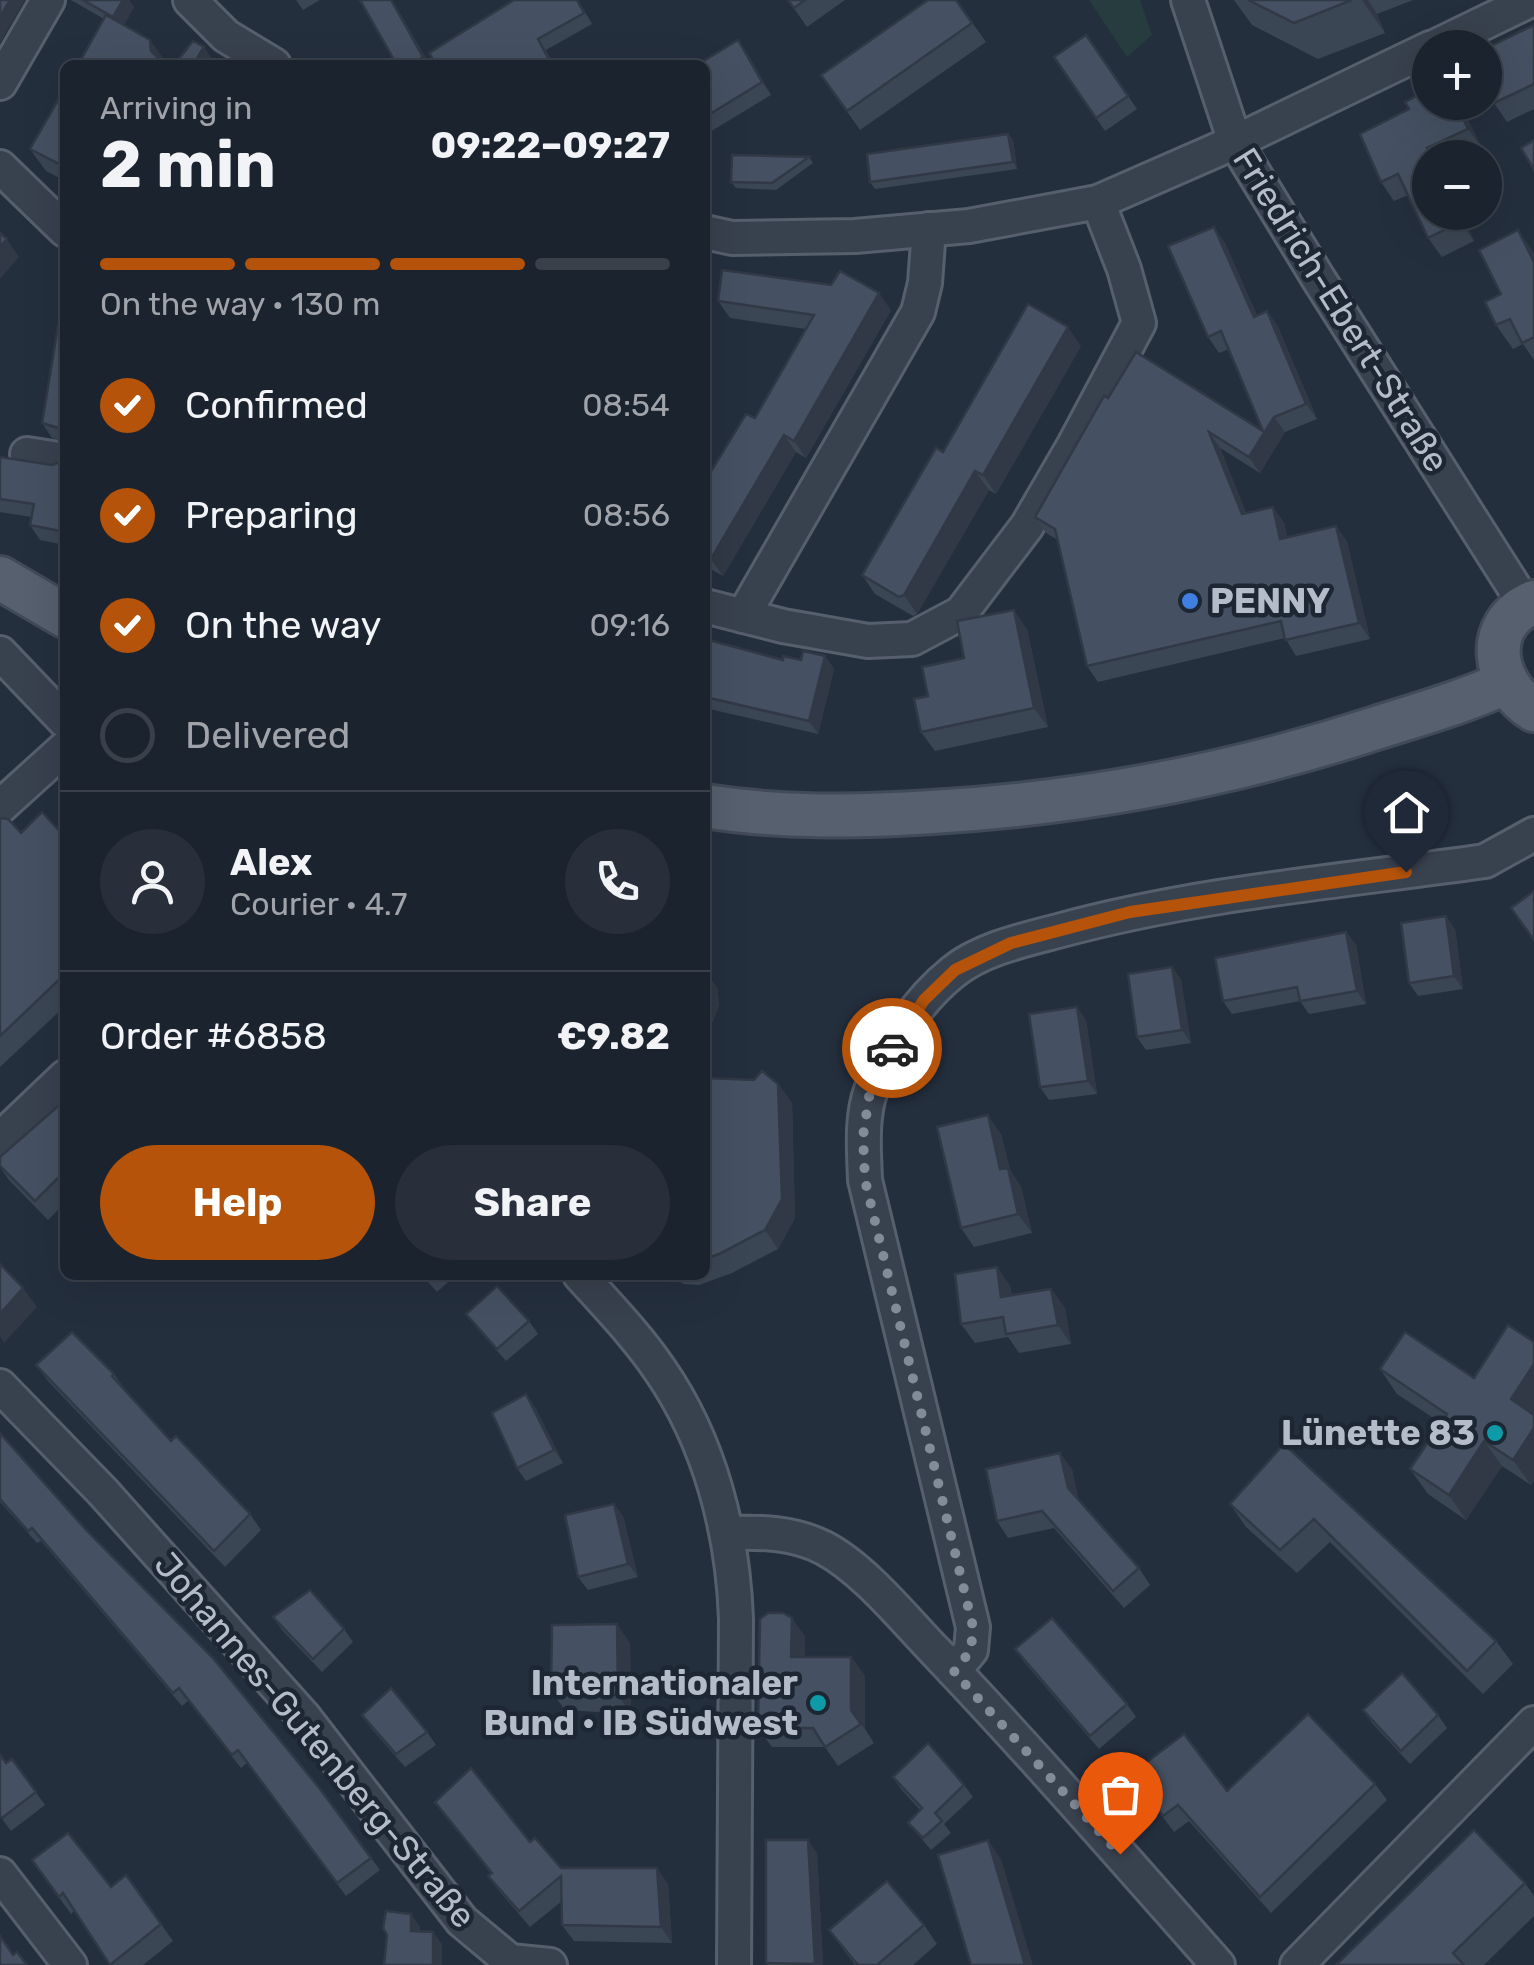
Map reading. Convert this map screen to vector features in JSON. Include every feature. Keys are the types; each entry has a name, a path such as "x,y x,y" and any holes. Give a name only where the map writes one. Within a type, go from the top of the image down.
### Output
{"main road":[{"path":"0,578 60,613"},
{"path":"1520,697 1499,666 1498,649 1513,617 1530,604"},
{"path":"710,806 799,815 878,815 1040,804 1166,784 1305,751 1475,696 1520,697"}],"street":[{"path":"0,84 48,0"},
{"name":"Friedrich-Ebert-Straße","path":"1188,0 1235,142 1318,278 1530,604"},
{"path":"1468,30 1531,0"},
{"path":"193,50 200,10"},
{"path":"200,10 226,36 266,60"},
{"path":"710,233 732,238 855,236 969,226 1098,202 1412,57"},
{"path":"0,168 60,225"},
{"path":"710,607 783,626 868,641 912,639 961,613 1026,526 1139,323 1124,269 1098,202"},
{"path":"743,616 918,312 930,229"},
{"path":"27,454 60,459"},
{"path":"0,653 60,715"},
{"path":"0,807 60,753"},
{"path":"954,1672 971,1650 973,1627 865,1180 863,1136 870,1091 924,1000 955,970 1028,938 1130,912 1486,861 1534,834"},
{"path":"0,1139 60,1082"},
{"path":"584,1280 661,1370 691,1422 714,1481 727,1534 734,1569 736,1619 734,1965"},
{"name":"Johannes-Gutenberg-Straße","path":"0,1386 102,1492 304,1717 462,1921 508,1963"},
{"path":"727,1534 772,1531 824,1548 888,1602 1218,1965"},
{"path":"1297,1965 1534,1723"},
{"path":"0,1874 70,1965"},
{"path":"508,1963 550,1965"}],"green space":[{"path":"1089,0 1140,0 1152,35 1127,57"}],"building":[{"path":"0,0 10,0 0,17"},
{"path":"83,0 123,0 113,17"},
{"path":"360,0 391,0 423,57 394,60"},
{"path":"514,0 577,0 584,13 538,39 549,60 433,60 429,53"},
{"path":"788,0 805,0 794,8"},
{"path":"928,0 956,0 972,23 847,111 821,75"},
{"path":"1248,0 1352,0 1294,23"},
{"path":"106,15 150,40 151,51 160,60 81,60"},
{"path":"1534,25 1534,84 1502,99 1502,41"},
{"path":"1086,35 1128,96 1096,118 1054,57"},
{"path":"738,40 762,82 710,114 710,60 705,60"},
{"path":"193,41 204,47 196,60 178,60"},
{"path":"60,97 60,164 30,149"},
{"path":"1412,98 1412,120 1464,120 1468,129 1444,140 1412,140 1412,204 1398,174 1381,182 1360,134 1409,109 1405,102"},
{"path":"1008,134 1013,162 870,182 867,154"},
{"path":"1534,140 1534,170 1521,148"},
{"path":"732,155 809,157 772,183 731,182"},
{"path":"1214,227 1254,317 1267,311 1306,404 1274,417 1249,457 1209,432 1242,514 1273,507 1280,539 1336,526 1359,623 1285,640 1281,621 1087,666 1055,529 1035,517 1104,396 1108,398 1136,352 1263,431 1221,331 1208,337 1168,246"},
{"path":"1424,230 1444,230 1428,238"},
{"path":"1518,230 1534,262 1534,337 1522,343 1510,319 1496,325 1485,302 1501,294 1479,250"},
{"path":"722,270 831,285 840,271 879,293 794,441 784,435 711,559 710,473 746,414 755,418 814,315 718,301"},
{"path":"1028,304 1068,327 983,475 975,471 904,595 899,597 862,575 936,448 943,452"},
{"path":"58,326 60,326 60,428 42,423"},
{"path":"0,457 52,465 60,462 60,531 30,525 34,504 0,499"},
{"path":"1014,610 1034,708 921,732 914,699 928,696 922,667 964,658 957,621"},
{"path":"710,640 783,660 783,656 801,660 803,651 825,656 809,721 710,698"},
{"path":"42,812 60,832 60,979 0,1036 0,818 8,819 21,833"},
{"path":"1534,891 1534,940 1511,908"},
{"path":"1446,916 1454,976 1409,983 1401,923"},
{"path":"1346,932 1357,991 1300,1001 1297,987 1223,1001 1215,958"},
{"path":"1172,967 1182,1030 1137,1037 1128,974"},
{"path":"1077,1007 1088,1081 1040,1087 1029,1014"},
{"path":"762,1071 778,1084 782,1199 765,1230 710,1257 710,1078 754,1080"},
{"path":"60,1104 60,1176 35,1201 0,1166 0,1157"},
{"path":"988,1115 1000,1169 1008,1168 1018,1214 961,1228 937,1127"},
{"path":"0,1264 23,1288 0,1314"},
{"path":"997,1267 1001,1297 1051,1289 1058,1325 1006,1334 1003,1317 961,1324 955,1274"},
{"path":"497,1286 529,1321 497,1349 466,1314"},
{"path":"1508,1325 1534,1342 1534,1364 1511,1399 1534,1415 1534,1428 1513,1460 1484,1441 1449,1495 1410,1469 1447,1414 1380,1369 1405,1332 1474,1378"},
{"path":"72,1332 171,1441 176,1436 250,1514 214,1551 36,1365"},
{"path":"526,1394 554,1450 517,1468 492,1413"},
{"path":"0,1433 87,1531 212,1657 371,1858 337,1883 238,1750 232,1755 179,1688 173,1693 32,1528 28,1531 0,1499"},
{"path":"1284,1444 1496,1641 1467,1671 1314,1519 1280,1550 1230,1504"},
{"path":"1060,1453 1068,1488 1139,1568 1113,1591 1042,1511 997,1521 986,1469"},
{"path":"614,1504 628,1564 578,1577 565,1515"},
{"path":"310,1590 344,1629 313,1659 273,1617"},
{"name":"Internationaler Bund · IB Südwest","path":"768,1613 783,1613 792,1618 791,1657 851,1657 851,1710 861,1724 825,1747 813,1728 758,1728 760,1619"},
{"path":"1052,1618 1127,1704 1090,1736 1015,1649"},
{"path":"617,1624 618,1695 551,1691 552,1625"},
{"path":"1402,1673 1438,1715 1401,1751 1363,1710"},
{"path":"391,1688 427,1732 396,1754 362,1715"},
{"path":"1308,1714 1375,1784 1260,1897 1178,1805 1163,1816 1131,1774 1184,1734 1227,1791"},
{"path":"928,1743 964,1785 935,1813 942,1821 923,1838 908,1823 922,1808 893,1777"},
{"path":"0,1755 6,1763 12,1759 36,1792 2,1818 0,1816"},
{"path":"471,1768 530,1842 535,1838 561,1868 657,1868 661,1927 562,1925 561,1876 519,1911 488,1876 492,1873 435,1802"},
{"path":"1474,1830 1525,1883 1453,1953 1464,1965 1336,1965"},
{"path":"68,1833 111,1887 126,1875 161,1924 110,1965 63,1893 59,1897 32,1860"},
{"path":"766,1840 808,1840 815,1964 766,1963"},
{"path":"988,1840 1025,1965 971,1965 938,1855"},
{"path":"887,1881 924,1925 877,1965 858,1965 829,1930"},
{"path":"386,1911 411,1914 411,1931 433,1932 433,1965 384,1965"},
{"path":"0,1936 13,1955 17,1952 27,1965 0,1965"}],"way so far":[{"path":"892,1048 870,1091 863,1136 865,1180 973,1627 971,1650 954,1672 1120,1854"}],"place":[{"name":"PENNY","path":"1190,601"},
{"name":"Lünette 83","path":"1495,1433"},
{"name":"Internationaler Bund · IB Südwest","path":"818,1703"}],"route":[{"path":"892,1048 924,1000 955,970 1011,943 1130,912 1406,872"}]}
